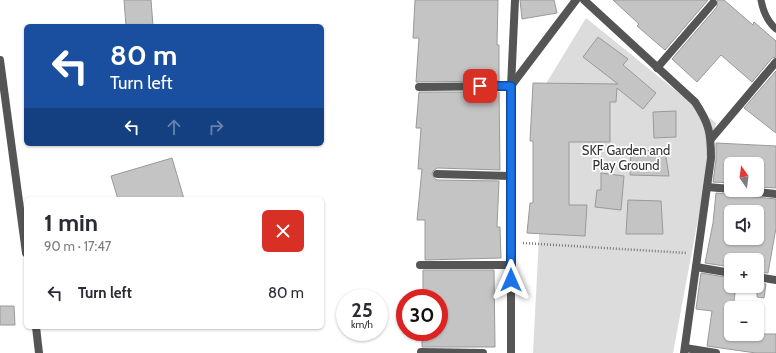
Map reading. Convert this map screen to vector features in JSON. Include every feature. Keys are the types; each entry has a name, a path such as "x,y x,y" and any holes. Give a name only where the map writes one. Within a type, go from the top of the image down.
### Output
{"street":[{"path":"511,353 511,86 515,0"},
{"path":"511,86 576,0"},
{"path":"584,0 695,102 706,119 711,139 711,158 684,351 716,353"},
{"path":"657,68 713,3"},
{"path":"0,60 24,238"},
{"path":"711,139 776,62"},
{"path":"419,87 511,86"},
{"path":"437,174 512,176"},
{"path":"707,187 724,188"},
{"path":"764,193 776,194"},
{"path":"420,265 511,265"},
{"path":"696,267 724,272"},
{"path":"764,278 776,280"},
{"path":"36,329 39,353"},
{"path":"421,352 483,353"}],"lane":[{"path":"761,0 763,10 770,24 776,29"}],"path":[{"path":"511,242 698,254"}],"green space":[{"name":"SKF Garden and Play Ground","path":"586,18 716,123 673,353 533,353 547,82"}],"building":[{"path":"124,0 151,0 153,24 126,24"},
{"path":"415,0 498,0 497,45 499,45 499,81 416,82 419,38 413,38"},
{"path":"520,0 554,0 557,13 522,19"},
{"path":"613,0 708,0 665,50 637,26 639,24"},
{"path":"717,0 724,0 753,25 754,22 776,41 776,57 772,58 752,82 721,55 697,82 672,59 717,7"},
{"path":"598,37 628,59 623,65 656,93 643,109 617,88 616,102 610,102 610,142 569,142 569,205 587,205 585,236 527,233 530,203 533,203 533,141 530,141 533,83 618,84 583,57"},
{"path":"776,71 776,133 744,108"},
{"path":"419,92 499,92 500,170 437,168 432,174 437,180 499,181 497,227 500,227 501,258 425,260 425,220 417,220 422,169 418,169 421,128 416,128"},
{"path":"676,111 676,137 654,138 653,112"},
{"path":"716,143 776,146 776,188 764,187 764,157 724,157 724,183 713,182 716,159"},
{"path":"631,150 665,151 669,176 630,175"},
{"path":"172,158 183,197 117,197 111,176"},
{"path":"601,173 624,176 621,210 595,207 597,190 601,190"},
{"path":"716,193 724,194 724,197 756,197 776,199 776,228 768,273 764,273 764,253 724,253 724,266 705,263 713,223"},
{"path":"628,200 661,201 663,234 626,234"},
{"path":"423,270 494,270 495,347 422,347 422,341 448,341 448,289 423,289"},
{"path":"701,273 724,277 724,293 735,293 734,301 724,301 724,341 764,341 764,334 776,334 776,353 756,353 707,346 712,311 696,309"},
{"path":"764,284 766,284 764,298 757,297 757,293 764,293"},
{"path":"0,306 14,306 15,325 0,325"}],"route":[{"path":"480,86 511,86 511,280"}]}
